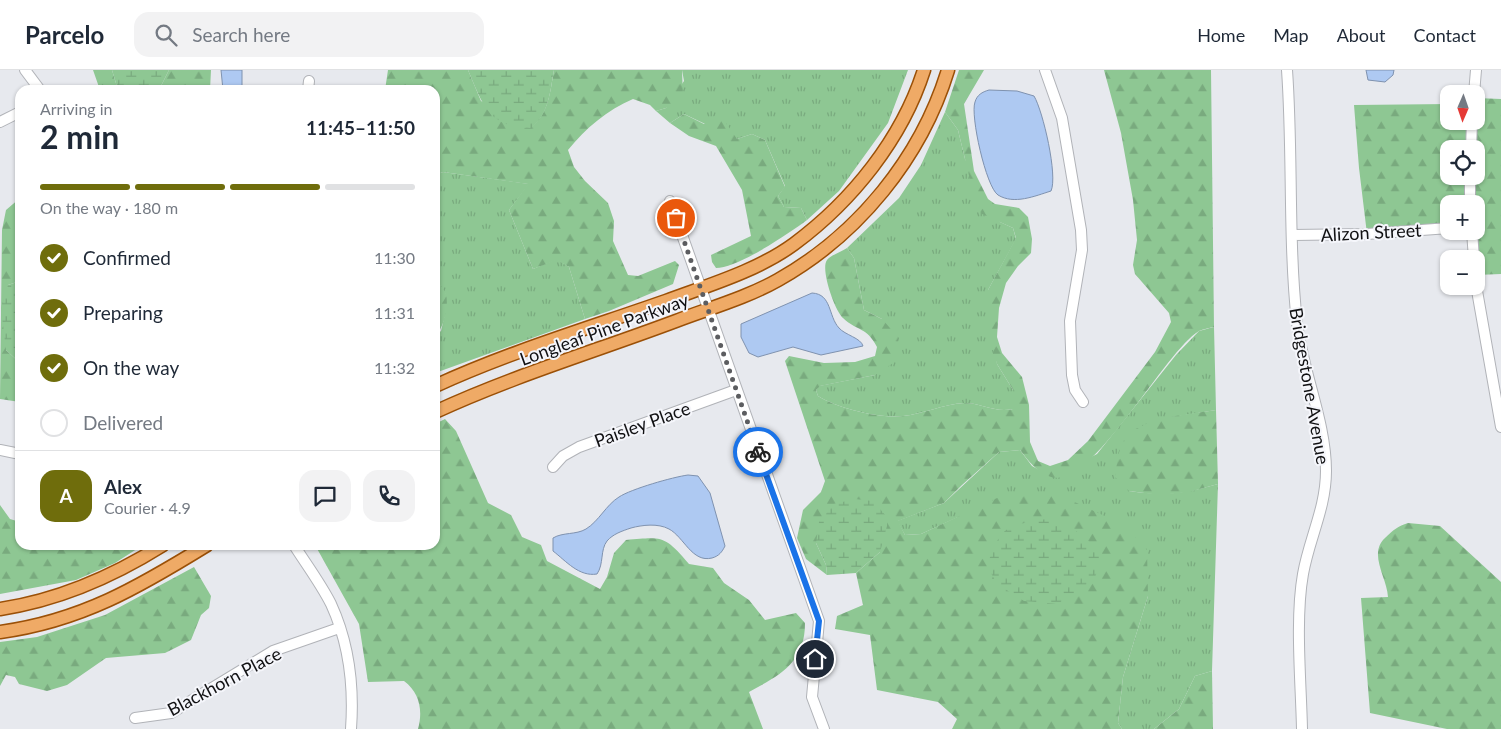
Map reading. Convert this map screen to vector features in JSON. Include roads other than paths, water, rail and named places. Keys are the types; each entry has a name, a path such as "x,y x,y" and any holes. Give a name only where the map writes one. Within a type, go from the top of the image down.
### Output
{"main road":[{"name":"Longleaf Pine Parkway","path":"440,384 748,270 793,244 830,215 872,167 899,127 912,102 924,70"},
{"name":"Longleaf Pine Parkway","path":"440,410 507,382 758,291 826,248 846,231 896,174 933,112 948,70"},
{"path":"0,609 42,601 74,591 103,579 155,550"},
{"path":"0,632 48,623 90,610 152,579 199,550"}],"street":[{"path":"25,70 36,85"},
{"path":"1045,70 1062,118 1081,230 1082,250 1070,321 1072,375 1075,390 1083,402"},
{"name":"Bridgestone Avenue","path":"1287,70 1294,235 1294,281 1298,331 1304,367 1321,432 1326,471 1322,511 1307,556 1301,593 1302,729"},
{"path":"1475,85 1476,70"},
{"path":"0,122 15,114"},
{"path":"670,201 819,621 812,697 824,729"},
{"name":"Alizon Street","path":"1294,235 1367,234 1440,229"},
{"path":"1478,295 1501,427"},
{"name":"Paisley Place","path":"553,467 563,456 579,447 736,390"},
{"path":"0,450 15,453"},
{"path":"297,550 330,604 346,647 351,678 351,729"},
{"name":"Blackhorn Place","path":"135,718 172,713 273,651 340,628"}],"water":[{"path":"221,70 242,70 242,85 222,85"},
{"path":"1366,70 1394,70 1393,75 1385,82 1368,80"},
{"path":"989,90 1017,91 1034,96 1038,104 1051,158 1053,183 1051,191 1024,199 1011,199 998,195 993,189 980,150 974,109 977,97"},
{"path":"812,293 823,297 839,328 862,343 863,346 821,355 793,347 758,357 749,353 741,337 741,324"},
{"path":"688,475 698,476 710,493 725,546 717,556 705,559 699,557 669,529 655,525 631,528 609,539 605,545 601,566 597,574 579,571 553,551 553,538 586,529 619,497 633,490"}]}
